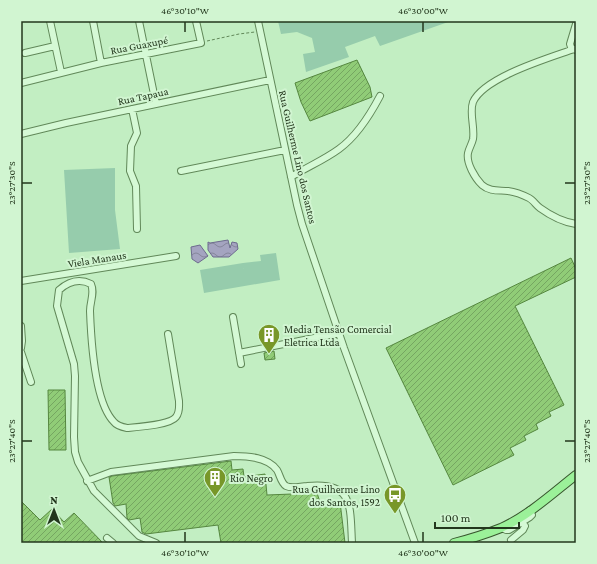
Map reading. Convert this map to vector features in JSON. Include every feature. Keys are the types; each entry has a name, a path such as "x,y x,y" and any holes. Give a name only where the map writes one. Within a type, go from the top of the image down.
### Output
{"main road":[{"path":"454,543 475,538 502,528 530,510 576,476"}],"street":[{"path":"50,21 61,72"},
{"path":"93,21 101,63"},
{"path":"138,21 156,104"},
{"path":"196,21 201,42"},
{"name":"Rua Guilherme Lino dos Santos","path":"258,21 302,224 384,466 416,543"},
{"path":"576,24 570,41 571,47 575,50 519,68 480,92 473,103 472,113 474,134 467,161 468,165 481,184 487,188 510,192 529,198 561,221 576,224"},
{"name":"Rua Guaxupé","path":"21,83 61,72 201,42"},
{"path":"25,54 55,46"},
{"name":"Rua Tapaua","path":"21,134 66,123 270,80"},
{"path":"291,177 340,148 372,113 380,96"},
{"path":"132,109 137,133 131,146 130,171 136,186 137,229"},
{"path":"181,171 285,150"},
{"name":"Viela Manaus","path":"21,281 176,256"},
{"path":"156,543 139,536 94,491 87,481 78,462 75,452 74,430 75,376 72,356 58,306 59,290 65,285 76,281 84,281 91,284 93,291 90,303 90,321 96,378 108,415 114,423 121,427 127,428 164,423 171,421 176,417 179,410 179,401 168,334"},
{"path":"233,317 241,364"},
{"path":"21,326 21,348"},
{"path":"239,353 339,333"},
{"path":"21,352 31,382"},
{"path":"87,481 111,472 234,456 249,456 266,461 276,469 286,486 323,485 331,486 340,491 348,501 352,543"},
{"path":"502,528 509,530 522,522 532,515 530,510"},
{"path":"511,540 523,530 525,526 522,522"},
{"path":"107,538 112,543"}],"path":[{"path":"201,42 246,33 261,32"}],"green space":[{"path":"278,21 451,21 380,46 375,36 345,47 349,57 306,72 303,54 315,52 312,38 297,32 281,34"},
{"path":"115,168 115,210 120,249 69,253 64,170"},
{"path":"276,253 280,280 204,293 200,270 261,261 260,255"}],"water":[{"path":"228,240 230,248 232,242 237,243 238,249 229,257 213,257 208,250 208,242"},
{"path":"200,245 208,256 198,263 192,259 191,247"}],"building":[{"path":"357,60 370,87 372,97 310,121 301,102 295,83"},
{"path":"571,258 576,269 576,277 515,306 564,405 549,412 551,416 536,424 538,429 524,436 526,440 510,448 514,455 453,485 386,348"},
{"name":"Media Tensão Comercial Eletrica Ltda","path":"274,351 275,359 265,360 264,353"},
{"path":"48,390 65,390 66,450 49,450"},
{"name":"Rio Negro","path":"231,461 232,470 243,469 244,477 265,474 267,495 317,493 321,505 340,502 345,543 221,543 218,525 146,534 142,532 140,518 129,520 127,518 126,504 115,506 113,503 109,477"},
{"path":"21,501 40,520 52,509 64,522 74,513 103,543 21,543"}],"place":[{"name":"Media Tensão Comercial Eletrica Ltda","path":"269,354"},
{"name":"Rio Negro","path":"215,498"},
{"name":"Rua Guilherme Lino dos Santos, 1592","path":"395,514"}]}
